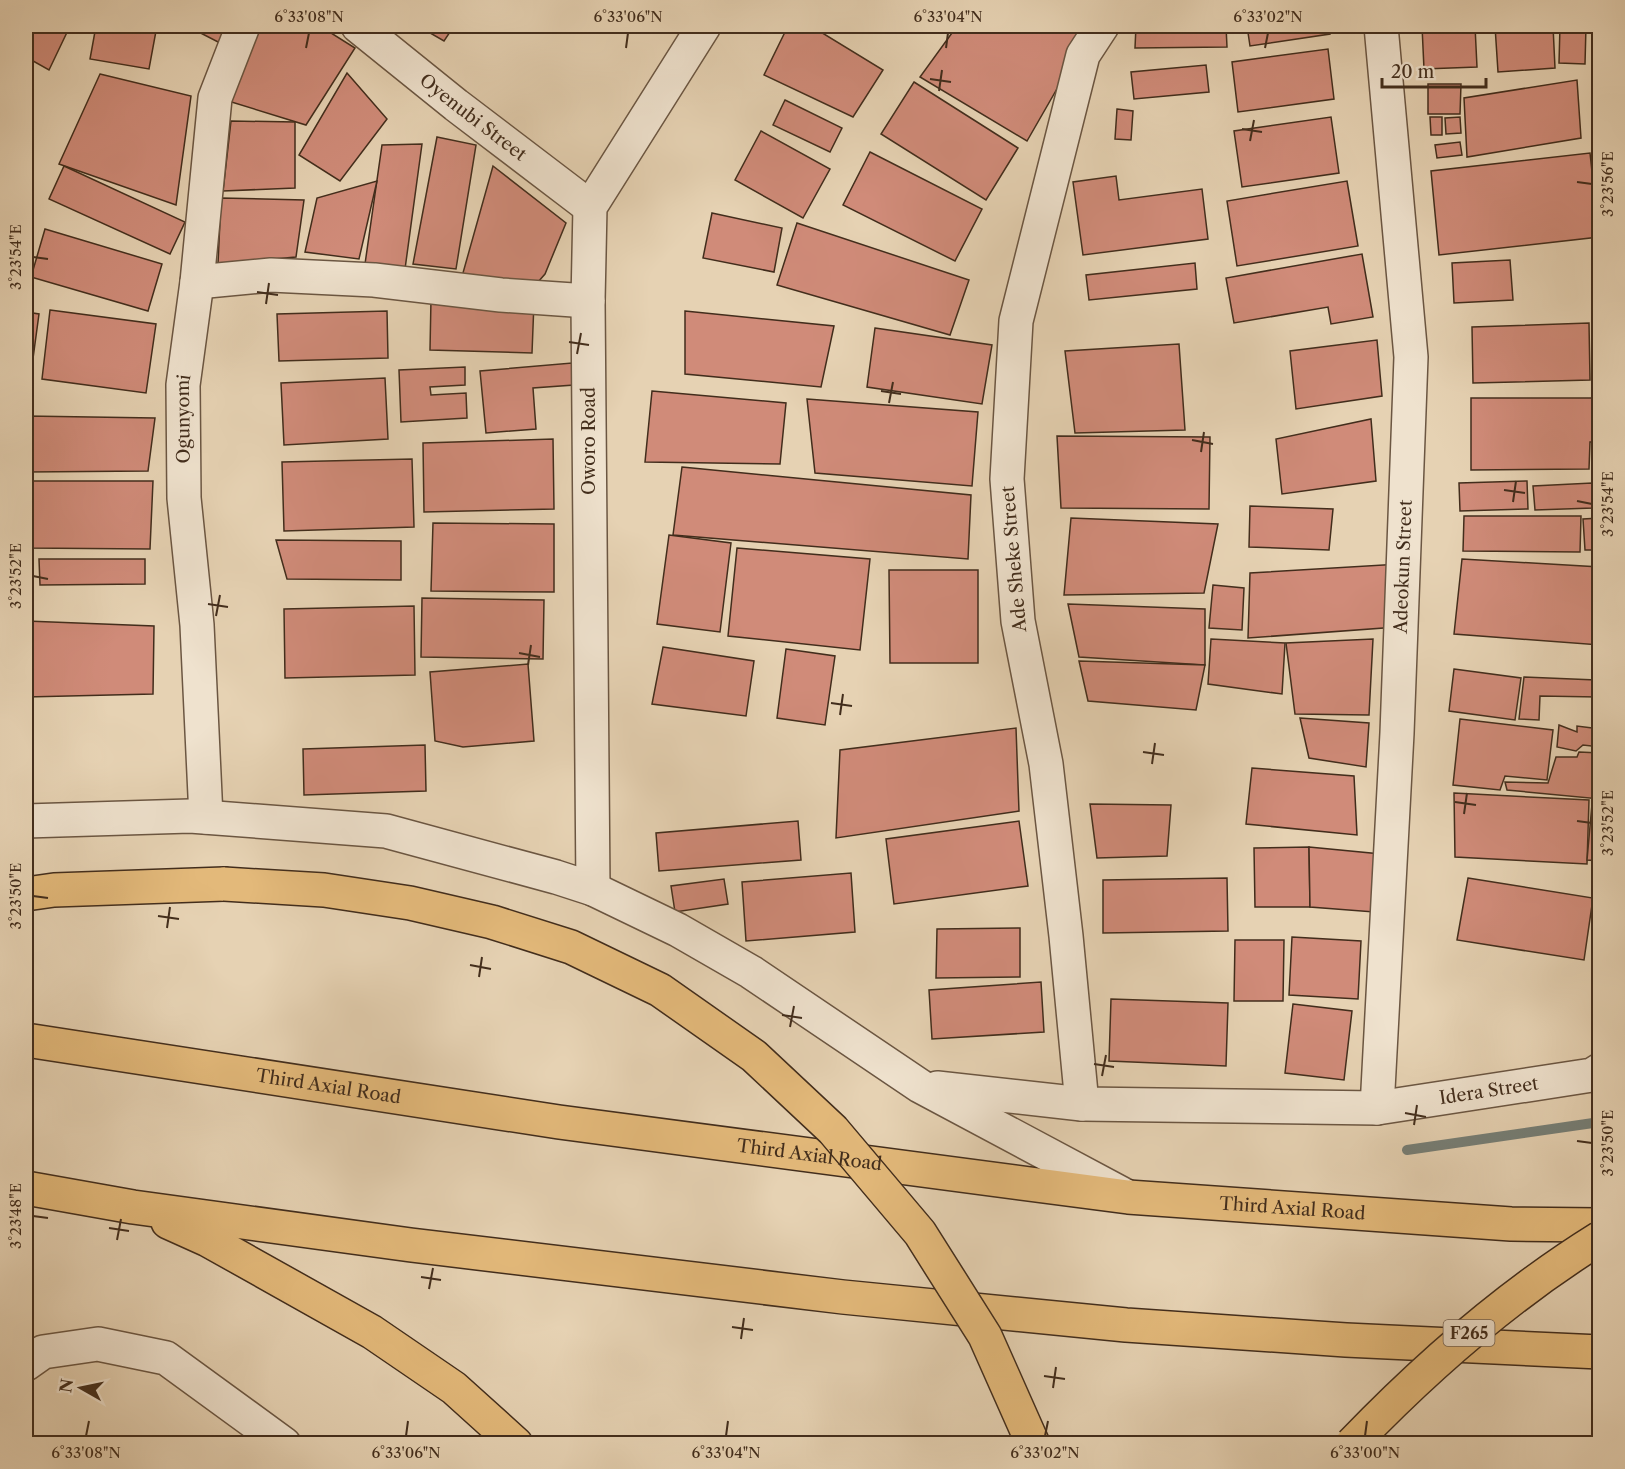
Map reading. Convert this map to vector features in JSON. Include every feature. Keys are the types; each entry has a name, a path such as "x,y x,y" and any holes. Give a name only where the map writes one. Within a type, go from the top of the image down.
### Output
{"highway":[{"path":"26,894 54,890 224,884 324,890 410,903 492,922 571,947 660,990 754,1056 833,1130 920,1233 985,1336 1033,1443"},
{"name":"Third Axial Road","path":"26,1040 558,1122 1128,1197 1511,1224 1599,1225"},
{"path":"26,1188 133,1207 411,1245 819,1294 1126,1325 1599,1352"},
{"path":"133,1207 208,1240 372,1332 454,1388 516,1443"},
{"name":"F265","path":"1352,1443 1402,1392 1487,1318 1599,1238"}],"street":[{"name":"Ogunyomi","path":"206,817 197,625 184,498 183,385 197,282 215,98 243,26"},
{"name":"Oyenubi Street","path":"358,26 456,105 590,207"},
{"name":"Ade Sheke Street","path":"1082,1104 1046,764 1018,621 1007,479 1016,321 1083,55 1102,26"},
{"name":"Adeokun Street","path":"1377,1108 1397,733 1411,357 1381,26"},
{"path":"590,207 699,27"},
{"name":"Oworo Road","path":"590,207 588,300 593,889"},
{"path":"197,282 271,275 374,280 501,295 588,300"},
{"path":"26,821 206,817 386,831 593,889 678,930 751,972 920,1086 1128,1197"},
{"name":"Idera Street","path":"920,1086 1082,1104 1377,1108 1592,1075 1599,1070"},
{"path":"26,1364 43,1352 98,1344 166,1358 284,1443"}],"building":[{"path":"26,26 70,26 49,70 26,57"},
{"path":"96,26 148,26 148,29 156,31 149,69 90,59"},
{"path":"187,26 229,26 220,43"},
{"path":"253,26 320,26 355,48 306,125 225,100"},
{"path":"418,26 454,26 444,41"},
{"path":"788,26 811,26 883,70 853,117 764,75"},
{"path":"957,26 1093,26 1027,141 920,77"},
{"path":"1136,26 1226,26 1227,47 1135,48"},
{"path":"1247,26 1329,26 1330,34 1250,46"},
{"path":"1422,26 1475,26 1477,67 1424,69"},
{"path":"1495,26 1553,26 1555,68 1498,72"},
{"path":"1560,26 1586,26 1585,64 1559,63"},
{"path":"1591,26 1600,26 1600,66 1598,66"},
{"path":"1328,49 1334,99 1238,112 1232,62"},
{"path":"1206,65 1209,92 1134,99 1131,72"},
{"path":"347,73 387,119 340,181 299,155"},
{"path":"100,74 191,96 176,205 59,164"},
{"path":"1595,77 1600,77 1600,134 1598,134"},
{"path":"1577,80 1581,138 1467,157 1464,98"},
{"path":"914,82 1018,148 986,200 881,134"},
{"path":"1428,84 1461,84 1460,114 1428,114"},
{"path":"785,100 842,128 830,152 773,125"},
{"path":"1117,109 1133,111 1131,140 1115,139"},
{"path":"1331,117 1339,173 1242,187 1234,131"},
{"path":"1430,117 1442,117 1442,135 1431,135"},
{"path":"1460,117 1461,133 1446,134 1445,118"},
{"path":"231,121 295,122 295,188 223,191"},
{"path":"761,131 830,169 803,218 735,180"},
{"path":"437,137 476,145 456,269 413,264"},
{"path":"1460,142 1462,155 1437,158 1435,145"},
{"path":"422,144 405,269 365,264 382,145"},
{"path":"870,152 982,209 955,261 843,205"},
{"path":"1590,153 1599,237 1439,255 1431,171"},
{"path":"64,166 185,222 170,254 49,199"},
{"path":"493,166 566,223 545,274 538,282 461,280"},
{"path":"1116,176 1119,200 1202,189 1208,239 1083,255 1073,182"},
{"path":"377,181 359,259 305,252 317,198"},
{"path":"1347,181 1358,246 1237,266 1227,201"},
{"path":"221,198 304,200 296,257 218,264"},
{"path":"712,213 782,228 774,272 703,258"},
{"path":"797,223 969,280 950,335 777,285"},
{"path":"45,229 162,264 148,311 31,277"},
{"path":"1362,254 1373,317 1331,324 1328,307 1234,323 1226,278"},
{"path":"1510,260 1513,300 1454,303 1452,263"},
{"path":"1195,263 1197,289 1089,300 1086,275"},
{"path":"431,299 534,302 532,353 430,350"},
{"path":"50,310 156,324 146,393 42,379"},
{"path":"387,311 388,358 279,361 277,314"},
{"path":"685,311 834,326 821,387 685,374"},
{"path":"26,312 39,314 29,388 26,387"},
{"path":"1589,323 1590,380 1473,383 1472,327"},
{"path":"875,328 992,345 982,404 867,387"},
{"path":"1377,340 1382,396 1296,409 1290,351"},
{"path":"1179,344 1185,430 1075,433 1065,351"},
{"path":"572,363 574,385 533,388 536,429 486,433 480,371"},
{"path":"465,367 465,385 430,387 431,395 466,393 467,418 401,422 399,370"},
{"path":"385,378 388,439 284,445 281,383"},
{"path":"652,391 786,403 780,464 645,462"},
{"path":"1471,398 1600,398 1600,442 1590,442 1589,469 1471,470"},
{"path":"807,399 978,412 972,486 815,473"},
{"path":"26,416 155,418 148,471 26,472"},
{"path":"1371,419 1376,481 1282,494 1276,439"},
{"path":"1057,436 1210,437 1209,509 1061,508"},
{"path":"553,439 554,509 424,512 423,443"},
{"path":"412,459 414,527 284,531 282,462"},
{"path":"682,467 971,495 968,559 673,535"},
{"path":"26,481 153,481 150,549 26,548"},
{"path":"1527,481 1528,509 1460,511 1459,483"},
{"path":"1592,483 1593,508 1535,510 1533,486"},
{"path":"1250,506 1333,509 1329,550 1249,547"},
{"path":"1464,516 1581,516 1580,552 1463,551"},
{"path":"1071,518 1218,524 1204,593 1064,595"},
{"path":"1600,518 1600,550 1585,550 1583,519"},
{"path":"433,523 554,524 554,592 431,591"},
{"path":"669,535 731,543 720,632 657,624"},
{"path":"276,540 401,541 401,580 287,579"},
{"path":"737,548 870,559 860,650 728,636"},
{"path":"39,559 145,559 145,584 40,585"},
{"path":"1462,559 1600,567 1600,645 1454,634"},
{"path":"1400,564 1397,627 1248,638 1250,573"},
{"path":"889,570 978,570 978,663 890,663"},
{"path":"1213,585 1244,588 1242,630 1209,628"},
{"path":"422,598 544,600 543,659 421,657"},
{"path":"1068,604 1205,609 1205,665 1079,657"},
{"path":"414,606 415,675 285,678 284,609"},
{"path":"26,621 154,626 153,694 26,697"},
{"path":"1211,639 1285,643 1282,694 1208,684"},
{"path":"1373,639 1369,715 1295,714 1286,643"},
{"path":"663,647 754,661 746,716 652,704"},
{"path":"786,649 835,656 825,725 777,718"},
{"path":"1079,661 1205,665 1196,710 1088,701"},
{"path":"528,664 534,741 463,747 435,741 430,672"},
{"path":"1454,669 1521,678 1515,720 1449,711"},
{"path":"1524,677 1596,680 1598,697 1540,696 1539,720 1519,719"},
{"path":"1300,718 1369,723 1366,767 1309,758"},
{"path":"1460,719 1553,730 1547,780 1505,776 1500,790 1453,785"},
{"path":"1559,725 1577,732 1577,726 1600,729 1600,747 1583,745 1576,751 1557,747"},
{"path":"1016,728 1019,811 836,838 840,750"},
{"path":"425,745 426,791 304,795 303,749"},
{"path":"1579,752 1600,753 1600,799 1507,790 1505,782 1548,783 1556,757 1577,757"},
{"path":"1252,768 1354,776 1357,835 1246,824"},
{"path":"1454,793 1589,800 1587,864 1455,857"},
{"path":"1090,804 1171,805 1167,856 1097,858"},
{"path":"1592,804 1600,805 1600,861 1587,860"},
{"path":"798,821 801,860 659,871 656,833"},
{"path":"1019,821 1028,886 894,904 886,839"},
{"path":"1309,847 1310,907 1255,907 1254,848"},
{"path":"1309,847 1381,854 1387,913 1310,907"},
{"path":"851,873 855,932 746,941 742,882"},
{"path":"1227,878 1228,931 1103,933 1103,880"},
{"path":"1468,878 1593,898 1584,960 1457,940"},
{"path":"724,879 728,904 675,912 671,886"},
{"path":"1020,928 1020,977 936,978 937,929"},
{"path":"1292,937 1361,941 1358,999 1289,995"},
{"path":"1235,940 1284,940 1283,1001 1234,1001"},
{"path":"1041,982 1044,1032 932,1039 929,990"},
{"path":"1111,999 1228,1003 1226,1066 1109,1061"},
{"path":"1293,1004 1352,1011 1344,1080 1285,1073"}],"waterway":[{"path":"1407,1150 1600,1122"}]}
